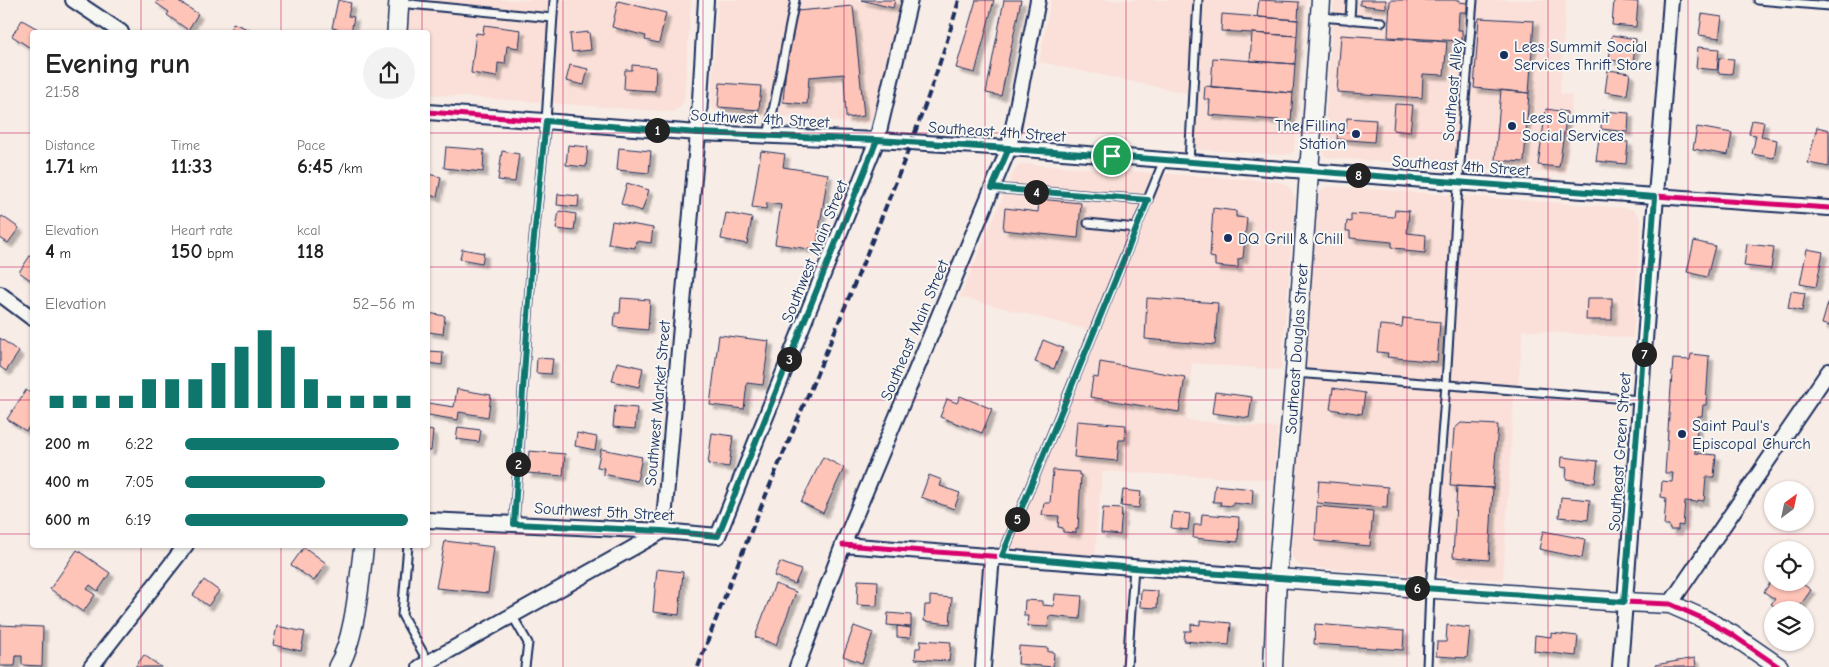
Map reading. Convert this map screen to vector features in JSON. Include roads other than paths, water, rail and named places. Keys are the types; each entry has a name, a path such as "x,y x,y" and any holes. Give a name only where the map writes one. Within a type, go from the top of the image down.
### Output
{"main road":[{"path":"397,30 399,2"},
{"path":"338,667 342,660 353,622 364,548"}],"street":[{"path":"73,0 118,30"},
{"name":"Southwest Market Street","path":"663,531 698,133 706,0"},
{"name":"Southwest Main Street","path":"718,536 877,140 910,0"},
{"name":"Southeast Main Street","path":"797,667 843,545 1009,148 1038,0"},
{"name":"Southeast Green Street","path":"1620,667 1671,0"},
{"name":"Southeast Douglas Street","path":"1273,667 1277,578 1295,372 1320,9"},
{"name":"Southwest 4th Street","path":"430,112 698,133 912,143"},
{"name":"Southeast 4th Street","path":"912,143 1009,148 1458,183 1829,208"},
{"path":"0,294 30,316"},
{"path":"1670,604 1829,371"},
{"name":"Southwest 5th Street","path":"430,520 663,531 718,536"},
{"path":"424,665 663,531"},
{"path":"843,545 1134,568 1670,604 1704,618 1779,667"},
{"path":"91,667 184,548"},
{"path":"984,667 997,556"}],"lane":[{"path":"514,524 532,257 546,121 554,0"},
{"path":"768,137 795,0"},
{"path":"1189,162 1198,0"},
{"path":"1350,20 1351,0"},
{"name":"Southeast Alley","path":"1427,667 1430,589 1446,384 1458,183 1473,0"},
{"path":"1758,0 1829,6"},
{"path":"399,2 552,18"},
{"path":"1320,9 1350,20 1382,22"},
{"path":"997,556 1164,160"},
{"path":"992,188 1148,200"},
{"path":"1088,223 1136,228"},
{"path":"1295,372 1641,400"},
{"path":"408,548 402,615 424,665"},
{"path":"1127,667 1134,568"},
{"path":"512,615 528,643 525,667"}],"railway":[{"path":"698,667 740,557 899,174 921,117 959,0"}],"place":[{"name":"Lees Summit Social Services Thrift Store","path":"1504,55"},
{"name":"Lees Summit Social Services","path":"1512,126"},
{"name":"The Filling Station","path":"1356,134"},
{"name":"DQ Grill & Chill","path":"1228,238"},
{"name":"Saint Paul's Episcopal Church","path":"1682,434"}]}
